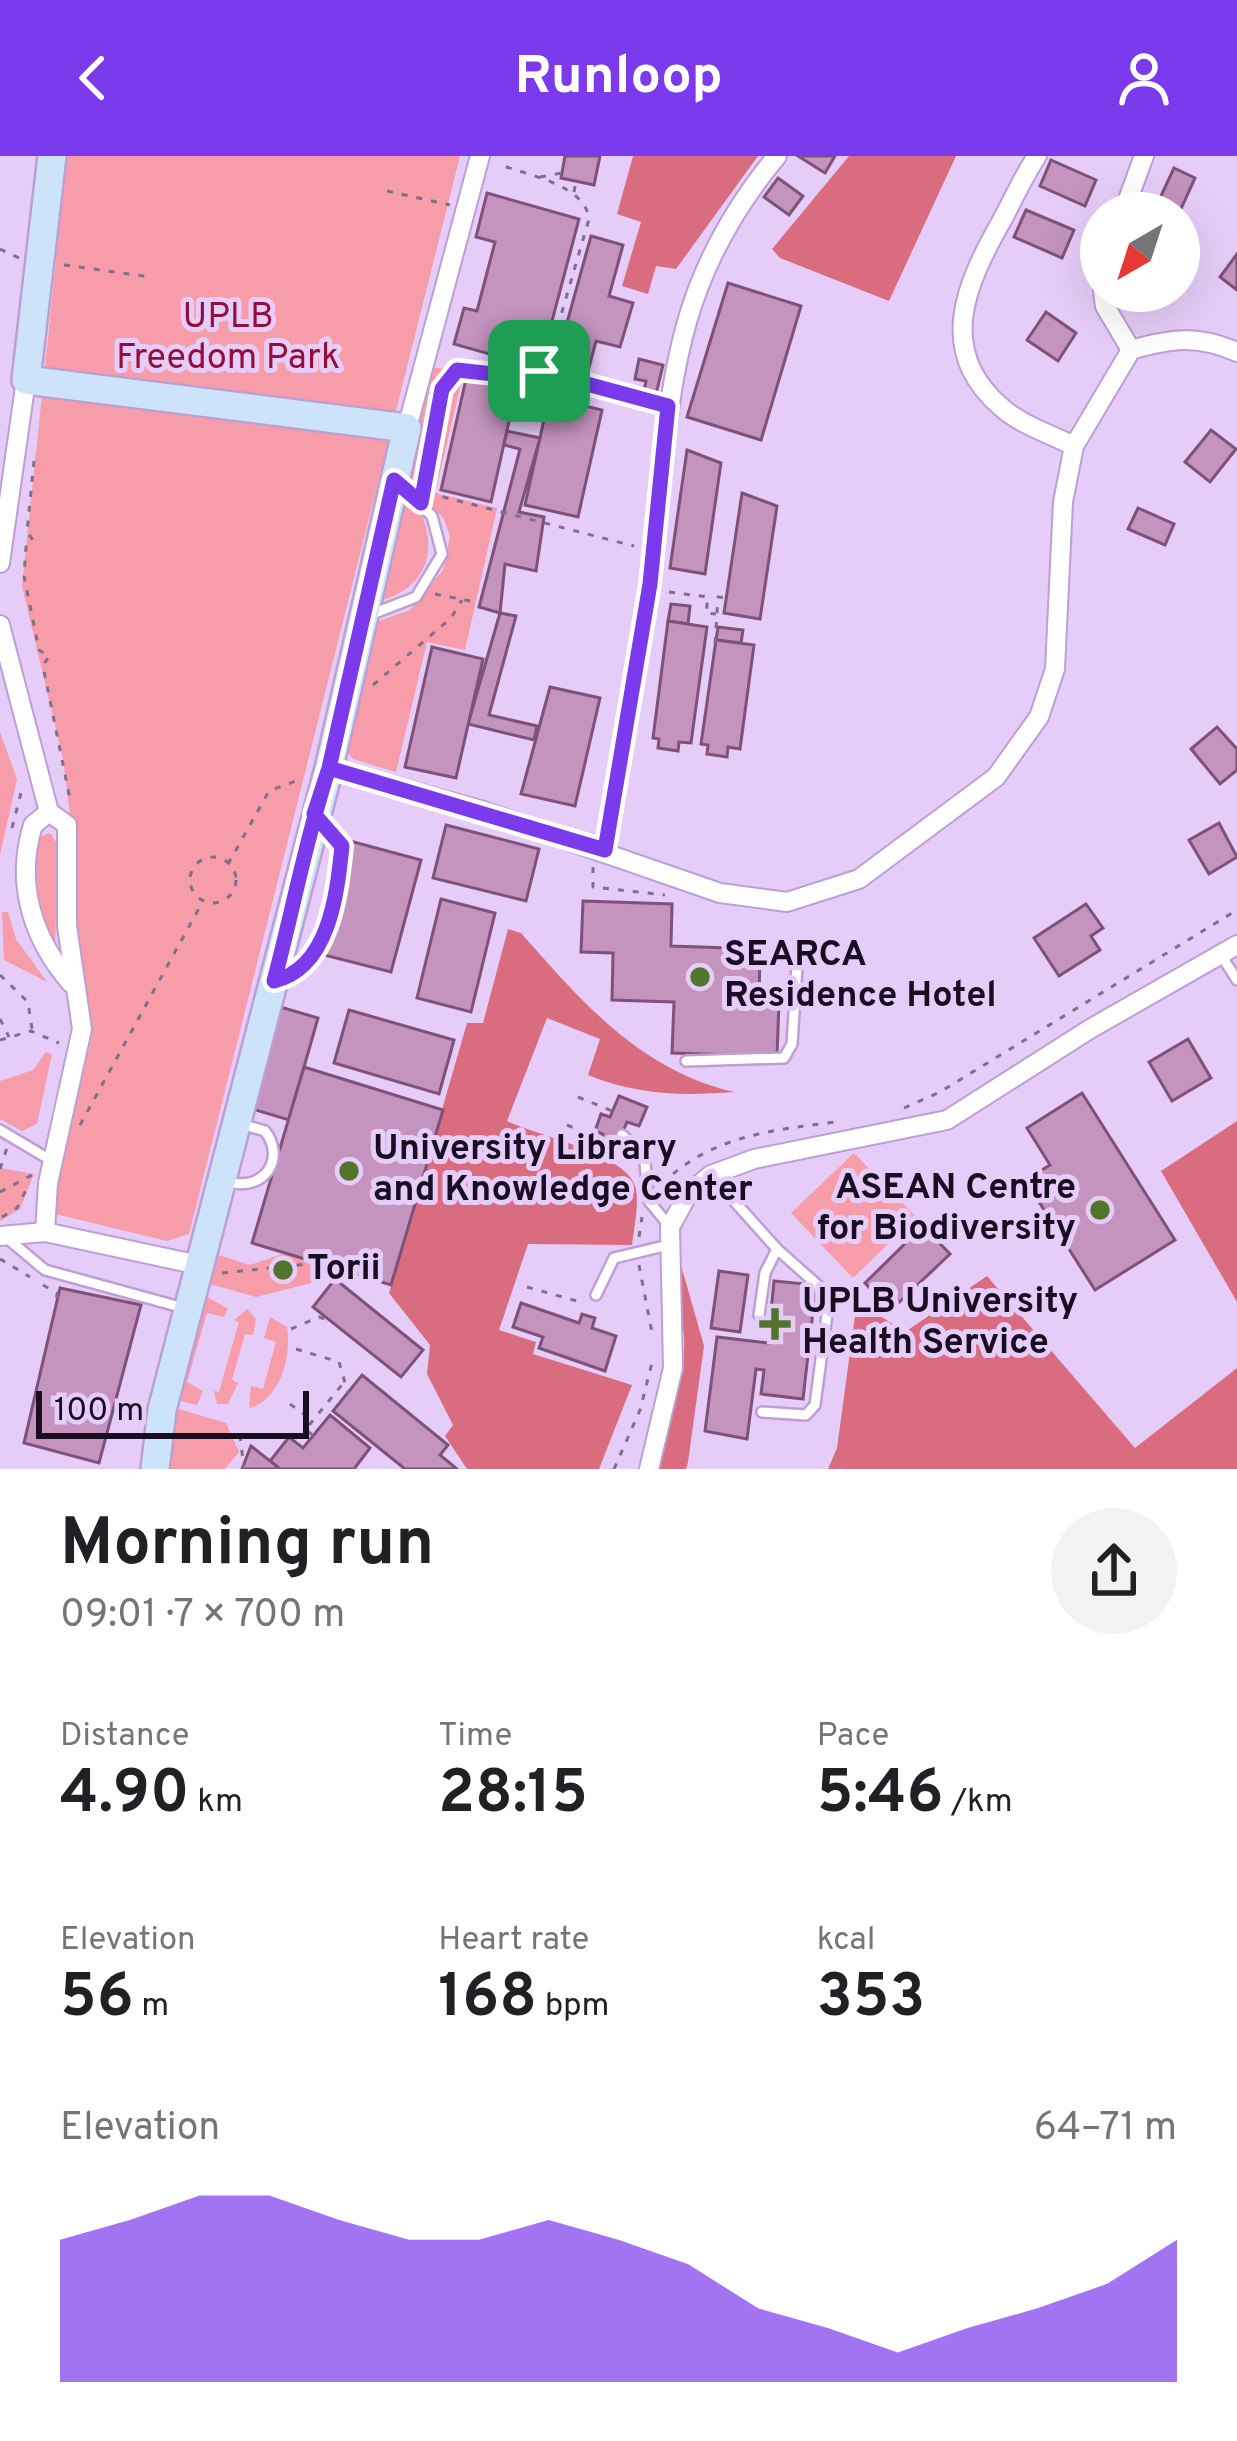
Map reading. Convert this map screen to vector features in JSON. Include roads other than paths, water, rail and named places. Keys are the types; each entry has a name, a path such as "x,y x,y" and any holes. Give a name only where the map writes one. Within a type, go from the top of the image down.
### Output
{"street":[{"path":"0,562 26,380 28,259 52,156"},
{"path":"605,850 686,310 731,215 777,156"},
{"path":"1037,156 972,271 961,309 961,344 973,375 1001,408 1074,446"},
{"path":"1131,192 1144,156"},
{"path":"155,1469 162,1410 240,1124 314,814 318,773 480,157"},
{"path":"1109,312 1131,350"},
{"path":"318,773 605,850 720,893 787,902 859,879 996,778 1039,717 1055,669 1063,502 1074,446 1131,350 1173,337 1208,340 1237,352"},
{"path":"26,380 406,428"},
{"path":"0,626 49,812 67,825 71,845 67,926 71,983 82,1029 44,1158 45,1232"},
{"path":"49,812 33,825 25,878 37,934 71,983"},
{"path":"649,1469 673,1368 669,1236 688,1194 711,1175 800,1148 947,1120 1090,1029 1229,950"},
{"path":"3,1237 45,1232 198,1270"}],"lane":[{"path":"362,617 398,607 422,591 438,568 442,540 422,497 394,480"},
{"path":"274,981 292,976 317,951 339,876 342,846 314,814"},
{"path":"1229,950 1237,980"},
{"path":"686,1061 784,1058 792,1044 798,951"},
{"path":"223,1180 249,1188 265,1177 271,1138 240,1124"},
{"path":"0,1130 44,1158"},
{"path":"596,1295 614,1258 669,1236 650,1201 644,1154 622,1135"},
{"path":"711,1175 777,1249 824,1290 827,1314 814,1406 806,1415 762,1412"},
{"path":"3,1237 45,1270 189,1309"},
{"path":"758,1315 765,1273 777,1249"}],"place":[{"name":"SEARCA Residence Hotel","path":"700,977"},
{"name":"University Library and Knowledge Center","path":"349,1171"},
{"name":"ASEAN Centre for Biodiversity","path":"1100,1210"},
{"name":"Torii","path":"283,1270"},
{"name":"UPLB University Health Service","path":"775,1324"}],"park label":[{"name":"UPLB Freedom Park","path":"228,338"}]}
